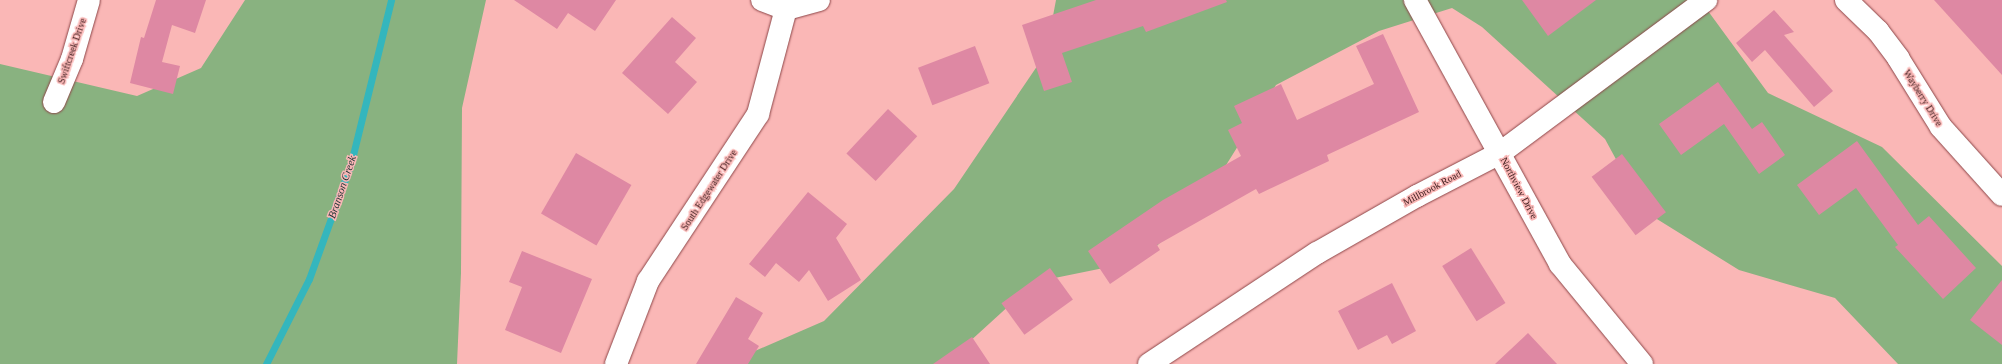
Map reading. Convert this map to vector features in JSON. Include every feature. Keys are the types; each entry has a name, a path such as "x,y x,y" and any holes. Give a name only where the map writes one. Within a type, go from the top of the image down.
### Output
{"street":[{"name":"Swiftcreek Drive","path":"54,102 72,59 89,0"},
{"path":"762,0 786,10 819,0"},
{"name":"Northview Drive","path":"1415,0 1560,264 1642,364"},
{"name":"Millbrook Road","path":"1149,364 1317,253 1416,196 1500,153 1706,0"},
{"name":"Wayberry Drive","path":"1846,0 1878,31 1898,58 1941,127 2002,196"},
{"name":"South Edgewater Drive","path":"616,364 648,281 758,114 786,10"}],"green space":[{"path":"245,0 486,0 462,108 461,273 457,364 0,364 0,64 137,96 201,68"},
{"path":"1056,0 1700,0 1768,93 1882,147 2002,266 2002,364 1898,364 1835,298 1739,270 1644,211 1605,139 1482,27 1452,8 1379,31 1276,85 1208,194 1143,260 1035,282 945,364 725,364 824,321 954,189 1046,53"}],"building":[{"path":"156,0 206,0 195,33 172,25 162,62 180,66 173,94 130,83 141,37 144,38"},
{"path":"514,0 616,0 595,31 568,13 557,29"},
{"path":"1096,0 1226,0 1227,2 1146,32 1143,26 1062,53 1072,82 1044,91 1022,25"},
{"path":"1522,0 1596,0 1548,36"},
{"path":"1934,0 2002,0 2002,75"},
{"path":"1774,10 1794,32 1784,35 1833,91 1814,107 1765,50 1752,62 1736,43"},
{"path":"672,17 696,38 675,62 697,82 668,114 622,73"},
{"path":"1383,34 1419,112 1327,155 1329,161 1259,194 1256,189 1157,245 1160,250 1110,284 1088,251 1163,200 1241,156 1228,130 1242,123 1234,106 1281,84 1297,120 1374,84 1356,46"},
{"path":"975,46 989,83 932,105 918,68"},
{"path":"1718,82 1752,129 1762,122 1785,155 1759,174 1724,124 1681,155 1659,124"},
{"path":"888,109 917,136 876,181 846,154"},
{"path":"1857,141 1918,225 1929,216 1976,268 1943,299 1895,247 1898,245 1856,188 1819,215 1797,185"},
{"path":"576,153 631,185 596,246 541,214"},
{"path":"1622,154 1666,212 1636,235 1592,177"},
{"path":"808,192 847,224 836,238 861,280 828,301 809,270 799,282 776,263 765,277 749,264"},
{"path":"1471,248 1505,303 1477,321 1442,266"},
{"path":"522,251 592,279 561,353 505,330 522,287 509,282"},
{"path":"1050,268 1073,300 1024,335 1001,303"},
{"path":"2002,280 2002,345 1970,320"},
{"path":"1392,283 1416,331 1392,344 1387,335 1358,350 1338,311"},
{"path":"736,297 763,313 748,339 759,346 748,364 696,364"},
{"path":"1528,333 1557,364 1495,364"},
{"path":"972,337 990,364 933,364"}],"waterway":[{"name":"Branson Creek","path":"266,364 309,279 351,163 391,0"}]}
